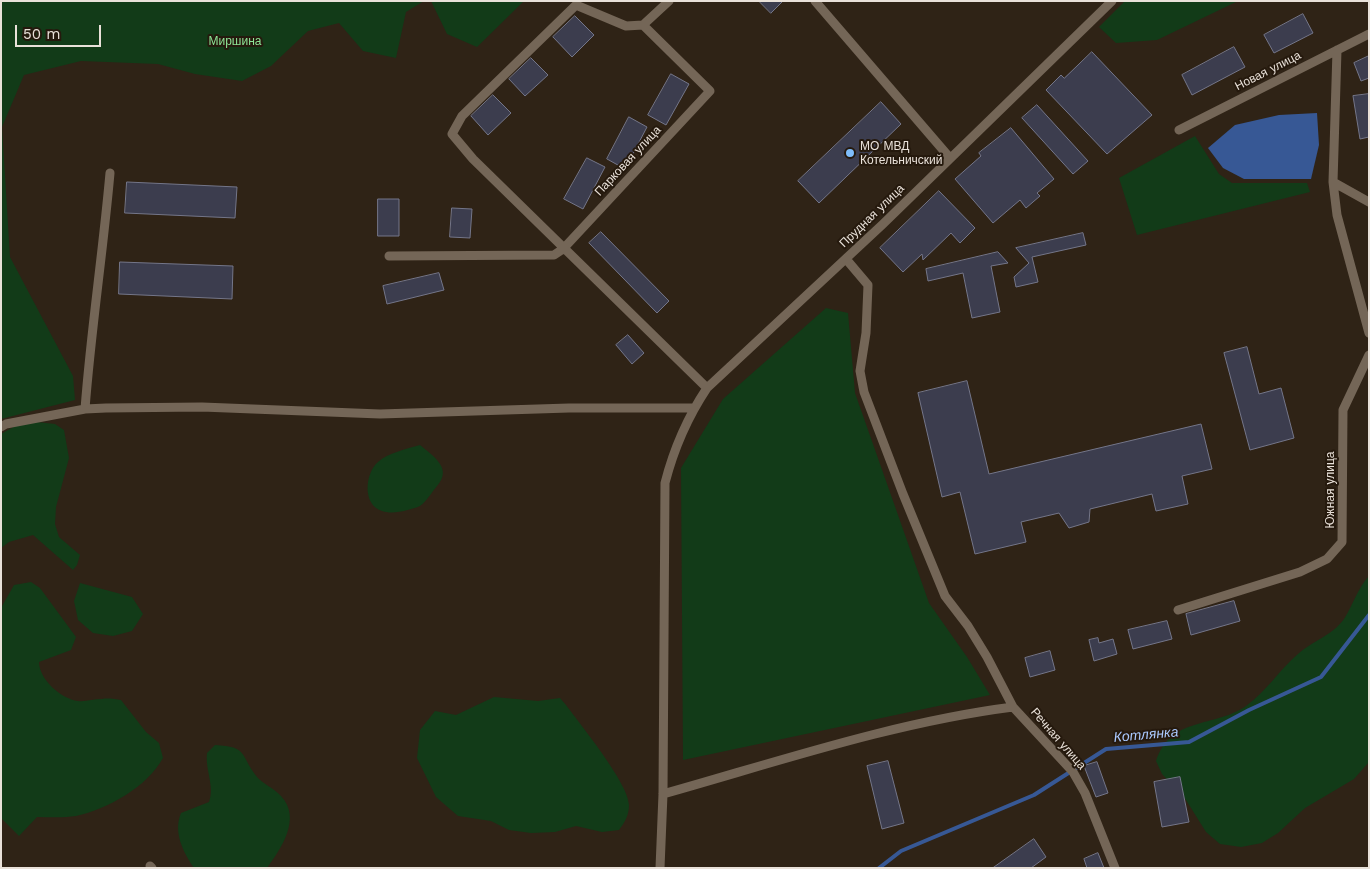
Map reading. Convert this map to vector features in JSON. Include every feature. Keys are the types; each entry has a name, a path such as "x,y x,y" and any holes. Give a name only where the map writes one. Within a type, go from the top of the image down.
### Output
{"street":[{"path":"669,1 643,25 626,26 576,5 462,116 452,134 473,159 563,249 707,388"},
{"path":"815,1 950,158"},
{"name":"Прудная улица","path":"660,868 663,794 665,483 672,455 694,408 707,388 846,259 1112,1"},
{"name":"Парковая улица","path":"563,249 710,91 643,25"},
{"name":"Новая улица","path":"1179,130 1369,34"},
{"path":"1338,50 1333,182 1337,215 1369,333"},
{"path":"85,409 91,330 103,249 110,173"},
{"path":"1333,182 1369,202"},
{"path":"388,256 554,255 563,249"},
{"name":"Речная улица","path":"846,259 868,285 866,333 860,371 864,392 902,494 945,596 968,626 1013,707 1073,772 1085,793 1115,868"},
{"name":"Южная улица","path":"1178,610 1300,572 1328,558 1342,542 1343,410 1369,355"},
{"path":"1,427 6,424 85,409 202,408 380,414 569,408 694,408"},
{"path":"663,794 837,745 974,712 1013,707"}],"green space":[{"name":"Миршина","path":"1,1 424,1 406,12 396,58 363,51 339,23 308,31 271,66 242,81 195,74 158,64 81,61 24,75 2,127 10,257 73,376 75,400 1,419"},
{"path":"431,1 524,1 477,47 447,34"},
{"path":"1125,1 1238,1 1157,40 1116,43 1099,27"},
{"path":"1195,136 1219,174 1232,183 1307,183 1310,192 1137,235 1119,178"},
{"path":"826,308 848,313 855,393 929,603 967,657 990,695 683,760 681,468 723,399"},
{"path":"37,422 55,424 64,430 69,458 56,507 55,524 59,537 80,555 77,565 73,570 33,535 9,542 1,548 1,434 17,425"},
{"path":"420,445 435,458 442,468 443,474 437,486 424,502 416,508 401,512 386,512 376,508 371,502 368,488 370,473 374,467 387,456"},
{"path":"1369,576 1369,762 1354,779 1305,808 1278,833 1262,843 1241,847 1220,844 1206,832 1186,800 1162,774 1156,761 1163,747 1172,737 1183,730 1221,718 1246,706 1298,654 1339,625 1347,614 1361,586"},
{"path":"31,582 40,588 76,637 71,650 39,662 47,681 58,692 71,699 81,701 121,700 146,732 159,743 163,758 156,769 137,787 113,802 76,816 37,817 19,836 1,818 1,608 14,585"},
{"path":"80,583 132,597 143,614 132,631 113,636 93,633 78,620 74,601"},
{"path":"494,697 538,701 560,698 603,754 627,795 628,812 619,830 602,832 576,826 555,832 531,833 509,830 491,821 458,816 436,797 417,758 420,730 435,711 456,715"},
{"path":"215,745 233,748 242,753 257,777 278,793 287,805 290,814 287,833 278,852 267,868 194,868 180,842 178,827 181,813 209,802 211,790 207,753"}],"water":[{"path":"1317,113 1319,145 1311,179 1244,179 1223,168 1208,148 1235,125 1279,115"}],"building":[{"path":"759,1 783,1 771,13"},
{"path":"1303,14 1313,33 1274,53 1264,35"},
{"path":"575,16 594,35 572,57 553,37"},
{"path":"1234,47 1245,67 1192,95 1182,75"},
{"path":"1092,52 1152,115 1107,154 1046,90 1061,75 1064,78"},
{"path":"1369,56 1369,78 1361,81 1354,63"},
{"path":"531,58 548,75 525,96 509,79"},
{"path":"671,74 689,84 666,125 648,115"},
{"path":"1369,94 1369,137 1360,139 1353,96"},
{"path":"493,95 511,113 488,135 471,116"},
{"name":"МО МВД Котельничский","path":"881,102 901,124 819,203 798,181"},
{"path":"1037,105 1088,161 1073,174 1022,118"},
{"path":"629,117 647,127 625,169 607,159"},
{"path":"1011,128 1054,179 1037,193 1040,196 1026,208 1020,200 993,223 955,179 981,156 979,153"},
{"path":"587,158 605,167 583,209 564,199"},
{"path":"127,182 237,187 235,218 125,213"},
{"path":"939,191 975,228 960,243 951,233 923,260 922,254 903,272 880,248"},
{"path":"378,199 399,199 399,236 378,236"},
{"path":"452,208 472,209 470,238 450,237"},
{"path":"601,232 669,301 657,313 589,243"},
{"path":"1083,233 1086,245 1032,257 1038,282 1016,287 1014,277 1029,263 1016,248"},
{"path":"998,252 1008,263 991,266 1000,312 972,318 963,273 928,281 926,269"},
{"path":"120,262 233,266 232,299 119,294"},
{"path":"439,273 444,290 387,304 383,286"},
{"path":"628,335 644,353 632,364 616,345"},
{"path":"1247,347 1259,394 1281,388 1294,438 1250,450 1224,353"},
{"path":"967,381 989,474 1201,424 1212,469 1182,476 1188,504 1156,511 1152,494 1090,509 1089,522 1069,528 1059,513 1021,522 1026,542 975,554 960,492 942,497 918,393"},
{"path":"1234,601 1240,621 1191,635 1186,614"},
{"path":"1167,621 1172,639 1133,649 1128,630"},
{"path":"1098,638 1099,643 1113,639 1117,654 1094,661 1089,640"},
{"path":"1050,651 1055,670 1030,677 1025,658"},
{"path":"888,761 904,823 882,829 867,766"},
{"path":"1097,762 1108,793 1096,797 1084,766"},
{"path":"1180,777 1189,822 1162,827 1154,782"},
{"path":"1034,839 1046,857 1031,868 993,868"},
{"path":"1098,853 1104,868 1087,868 1084,859"}],"waterway":[{"name":"Котлянка","path":"879,868 901,851 1034,795 1106,749 1189,742 1249,710 1321,677 1369,615"}],"place":[{"name":"МО МВД Котельничский","path":"850,153"}]}
